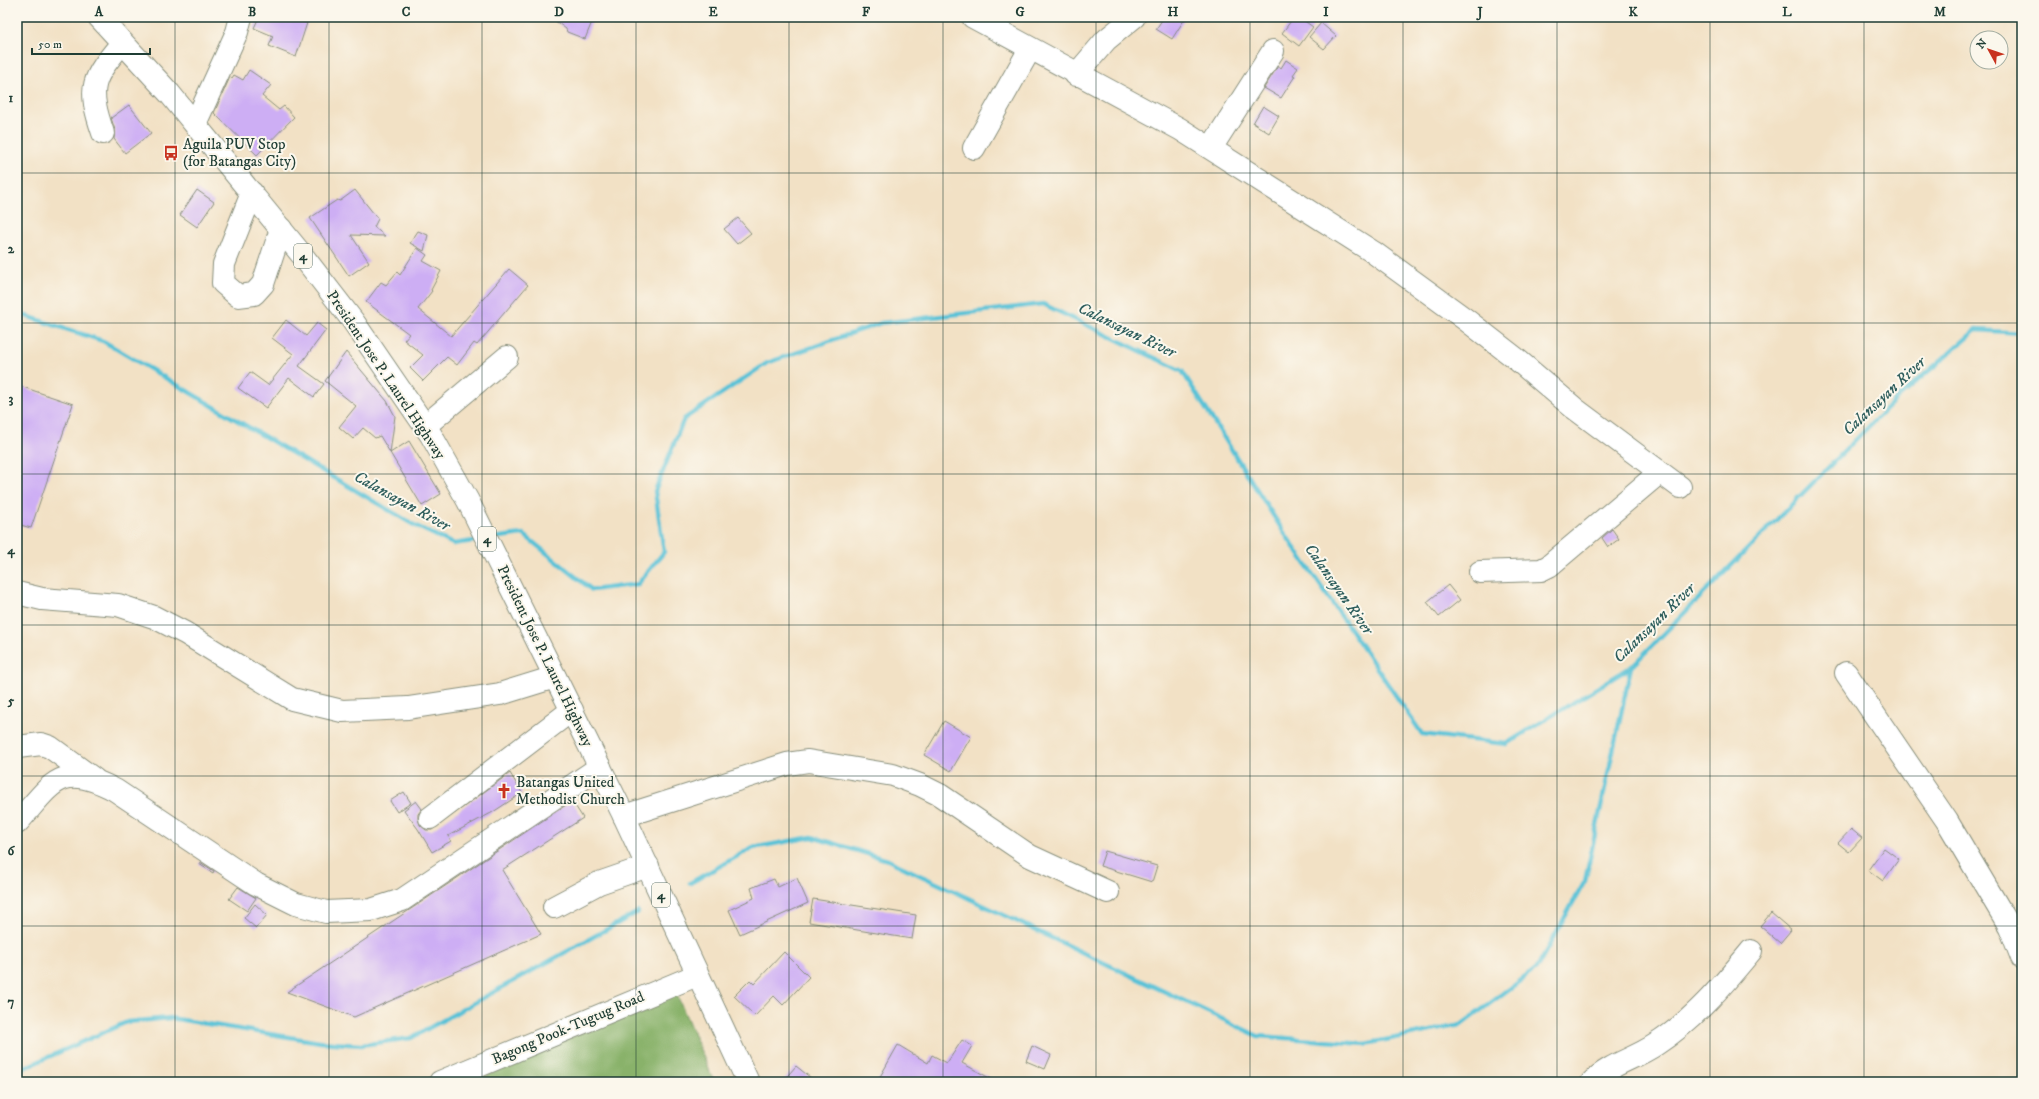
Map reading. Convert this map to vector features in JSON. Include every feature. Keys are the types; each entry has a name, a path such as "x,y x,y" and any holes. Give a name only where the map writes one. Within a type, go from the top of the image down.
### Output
{"main road":[{"name":"President Jose P. Laurel Highway","path":"99,17 195,124 281,229 353,321 425,426 468,501 572,710 648,866 697,975 748,1082"},
{"path":"195,124 237,32 241,17"},
{"path":"973,17 1076,75 1180,129 1373,252 1508,352 1574,408 1659,473 1680,487"},
{"path":"1076,75 1106,40 1134,17"},
{"path":"103,133 95,109 94,90 100,70 122,43"},
{"path":"974,148 1030,49"},
{"path":"1211,148 1273,52"},
{"path":"252,194 224,264 223,283 238,296 254,294 262,284 281,229"},
{"path":"425,426 507,357"},
{"path":"1480,572 1541,570 1549,566 1659,473"},
{"path":"17,593 42,599 118,605 154,617 185,632 292,699 342,711 408,708 500,694 555,677"},
{"path":"1846,673 1947,821 2010,927 2022,958"},
{"path":"430,818 572,710"},
{"path":"18,747 41,744 50,747 95,780 115,790 256,884 296,904 326,912 371,910 402,900 600,767"},
{"path":"624,816 787,764 808,760 893,775 920,785 940,795 1036,859 1108,892"},
{"path":"17,823 51,784 63,777 95,780"},
{"path":"554,907 599,883 648,866"},
{"path":"1592,1082 1601,1072 1654,1046 1680,1028 1701,1009 1751,951"},
{"name":"Bagong Pook-Tugtug Road","path":"440,1082 697,975"}],"green space":[{"path":"675,990 714,1082 472,1082"}],"building":[{"path":"259,17 288,17 307,23 296,57 269,46 273,36 254,28"},
{"path":"550,17 594,17 585,39 567,32 566,29"},
{"path":"1164,17 1186,17 1172,39 1156,29"},
{"path":"1294,17 1299,17 1313,27 1299,46 1282,33"},
{"path":"1321,23 1336,36 1324,49 1309,37"},
{"path":"1286,60 1298,68 1293,75 1295,76 1281,98 1264,88 1278,66 1281,68"},
{"path":"249,70 271,85 262,96 279,110 284,106 294,117 257,155 214,113 230,77 232,78 234,75 243,80"},
{"path":"129,105 151,133 125,153 114,139 115,130 111,118"},
{"path":"1263,106 1279,116 1269,133 1253,123"},
{"path":"197,190 214,202 197,227 180,215"},
{"path":"355,190 378,219 374,227 385,236 351,235 369,262 349,276 310,218 337,200 340,201"},
{"path":"738,218 751,233 737,244 724,229"},
{"path":"418,231 428,235 424,251 410,243"},
{"path":"417,248 427,255 423,261 441,271 431,290 432,291 418,309 451,336 509,269 528,285 477,345 474,343 457,365 447,357 423,381 410,368 423,355 404,340 409,334 366,302 381,282 386,285 397,272 400,275"},
{"path":"286,320 306,336 317,323 326,330 299,366 324,384 314,397 289,378 266,408 238,388 250,372 268,385 293,354 272,338"},
{"path":"346,352 387,401 395,416 390,453 380,436 375,438 363,428 353,439 339,427 356,406 325,381"},
{"path":"17,385 73,404 31,528 17,524"},
{"path":"409,441 441,494 422,506 390,453"},
{"path":"1612,529 1619,539 1608,547 1602,538"},
{"path":"1448,585 1460,600 1439,617 1427,602"},
{"path":"944,721 971,737 951,771 924,755"},
{"path":"510,773 522,793 493,812 448,836 451,841 432,852 404,810 416,801 422,809 418,814 420,825 426,830 432,830"},
{"path":"404,792 411,803 397,812 390,801"},
{"path":"572,801 583,818 502,870 541,934 354,1017 287,992"},
{"path":"1851,829 1862,838 1849,852 1838,843"},
{"path":"1884,848 1899,859 1883,881 1868,870"},
{"path":"1105,851 1157,866 1152,882 1100,866"},
{"path":"200,862 214,871 213,873 199,864"},
{"path":"797,878 808,903 740,934 729,910 754,898 751,888 774,879 778,887"},
{"path":"238,887 256,898 247,911 229,899"},
{"path":"813,899 916,915 912,939 809,922"},
{"path":"255,904 267,915 256,928 244,918"},
{"path":"1771,913 1791,930 1780,943 1760,926"},
{"path":"784,952 809,977 783,1005 774,996 755,1016 734,996 750,980 754,984"},
{"path":"962,1040 972,1046 962,1063 997,1082 877,1082 898,1045 928,1063 932,1055 947,1063"},
{"path":"1032,1046 1051,1055 1045,1069 1026,1061"},
{"path":"796,1066 816,1082 782,1082"}],"waterway":[{"name":"Calansayan River","path":"492,538 523,534 592,590 638,584 664,552 655,491 684,419 767,363 881,323 1043,304 1182,371 1283,531 1422,734 1506,744 1631,667 1894,401 1976,330 2022,333"},
{"name":"Calansayan River","path":"17,313 103,341 414,525 453,544 481,540"},
{"path":"690,883 752,848 812,837 888,860 1258,1036 1365,1044 1461,1025 1536,969 1585,881 1631,667"},
{"path":"17,1071 127,1022 170,1018 320,1042 361,1045 411,1038 638,912"}],"place":[{"name":"Aguila PUV Stop (for Batangas City)","path":"171,153"},
{"name":"Batangas United Methodist Church","path":"504,791"}]}
